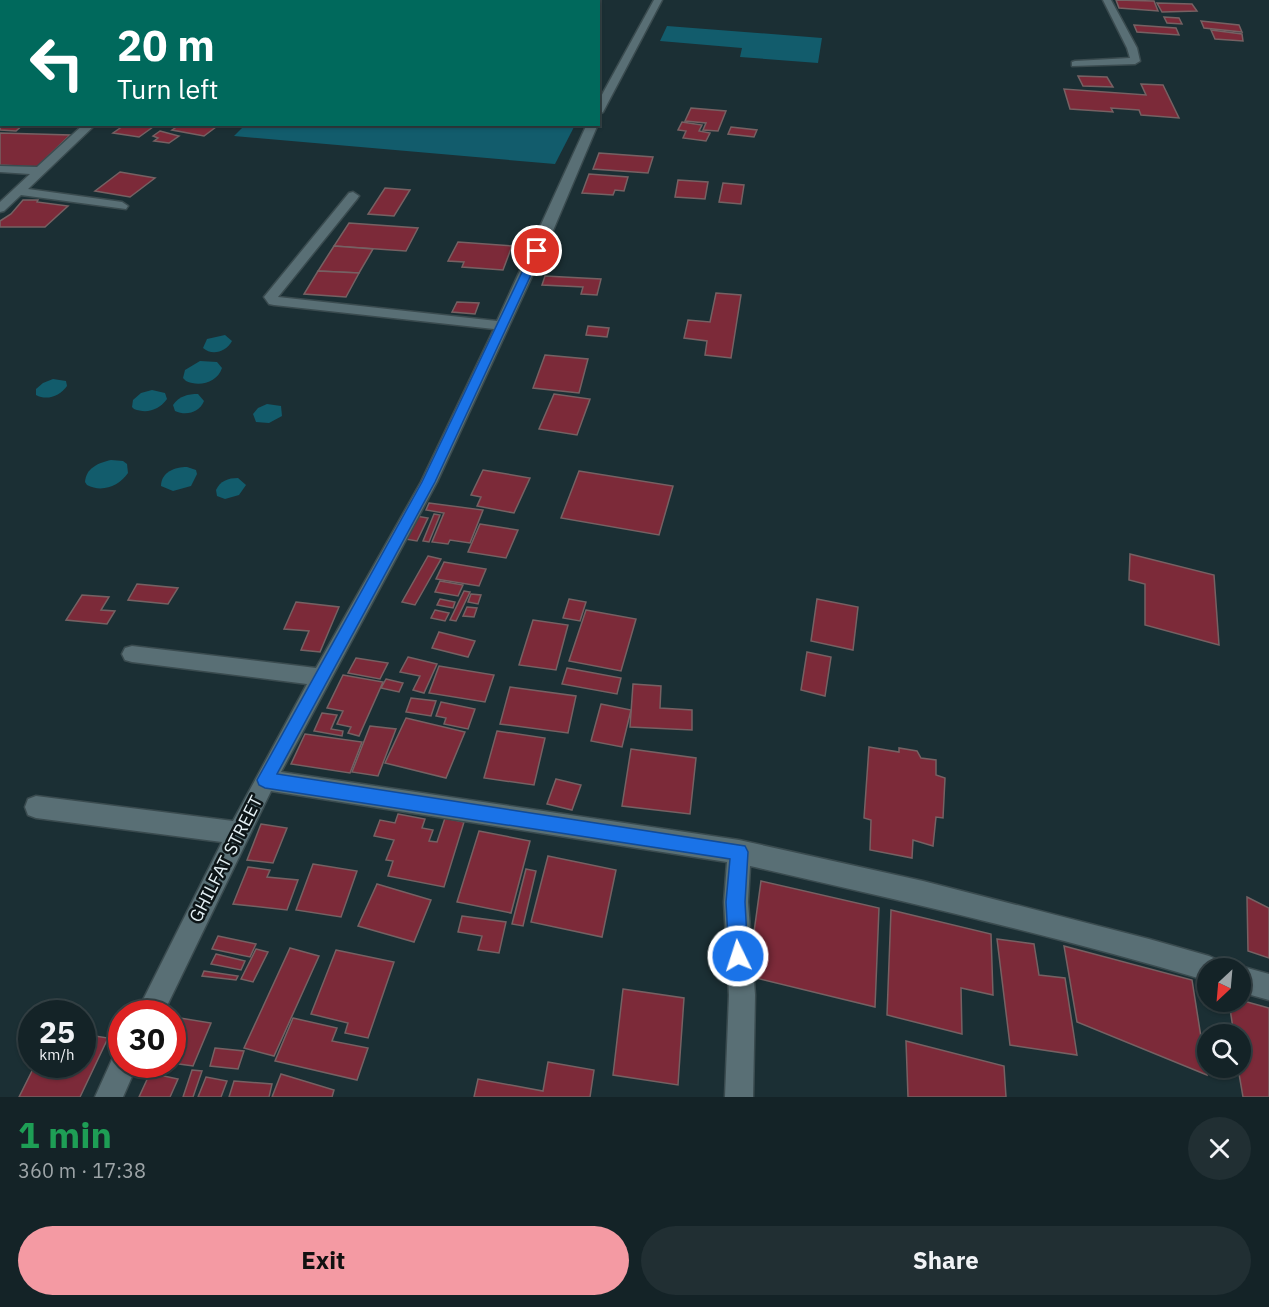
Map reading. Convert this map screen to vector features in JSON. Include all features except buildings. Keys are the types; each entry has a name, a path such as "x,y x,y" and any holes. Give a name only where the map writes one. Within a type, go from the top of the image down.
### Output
{"street":[{"path":"600,107 658,0"},
{"path":"1075,64 1135,61 1132,48 1107,0"},
{"path":"0,208 89,126"},
{"name":"GHILFAT STREET","path":"156,1000 265,780 429,482 546,233 592,126"},
{"path":"0,169 40,171"},
{"path":"18,191 122,206"},
{"path":"353,196 274,291 271,297 274,301 501,326"},
{"path":"132,654 322,676"},
{"path":"265,780 739,852 923,893 1197,965"},
{"path":"36,807 239,833"},
{"path":"739,852 736,902 742,995 739,1097"},
{"path":"1251,982 1269,987"},
{"path":"108,1097 118,1078"}],"shaded area":[{"path":"667,26 822,38 818,63 740,57 742,48 660,41"},
{"path":"244,126 574,126 555,164 234,136"},
{"path":"225,335 232,341 223,350 210,352 203,348 207,339"},
{"path":"200,361 217,362 222,368 220,373 207,382 196,384 186,381 183,378 185,370"},
{"path":"53,379 66,381 67,386 53,396 44,398 36,395 36,389"},
{"path":"152,390 165,393 167,399 160,406 148,411 132,407 133,400 141,393"},
{"path":"198,394 204,401 196,411 188,413 175,411 173,405 178,399"},
{"path":"267,404 281,406 282,416 269,423 256,422 253,414 258,408"},
{"path":"111,460 123,461 127,464 128,473 124,478 110,487 98,488 87,485 86,477 90,470"},
{"path":"187,467 196,470 197,474 191,486 173,491 161,486 163,477 169,471"},
{"path":"238,478 246,485 239,495 225,499 217,496 216,490 222,482"}],"route":[{"path":"537,251 429,482 265,780 739,852 736,902 738,956"}]}
